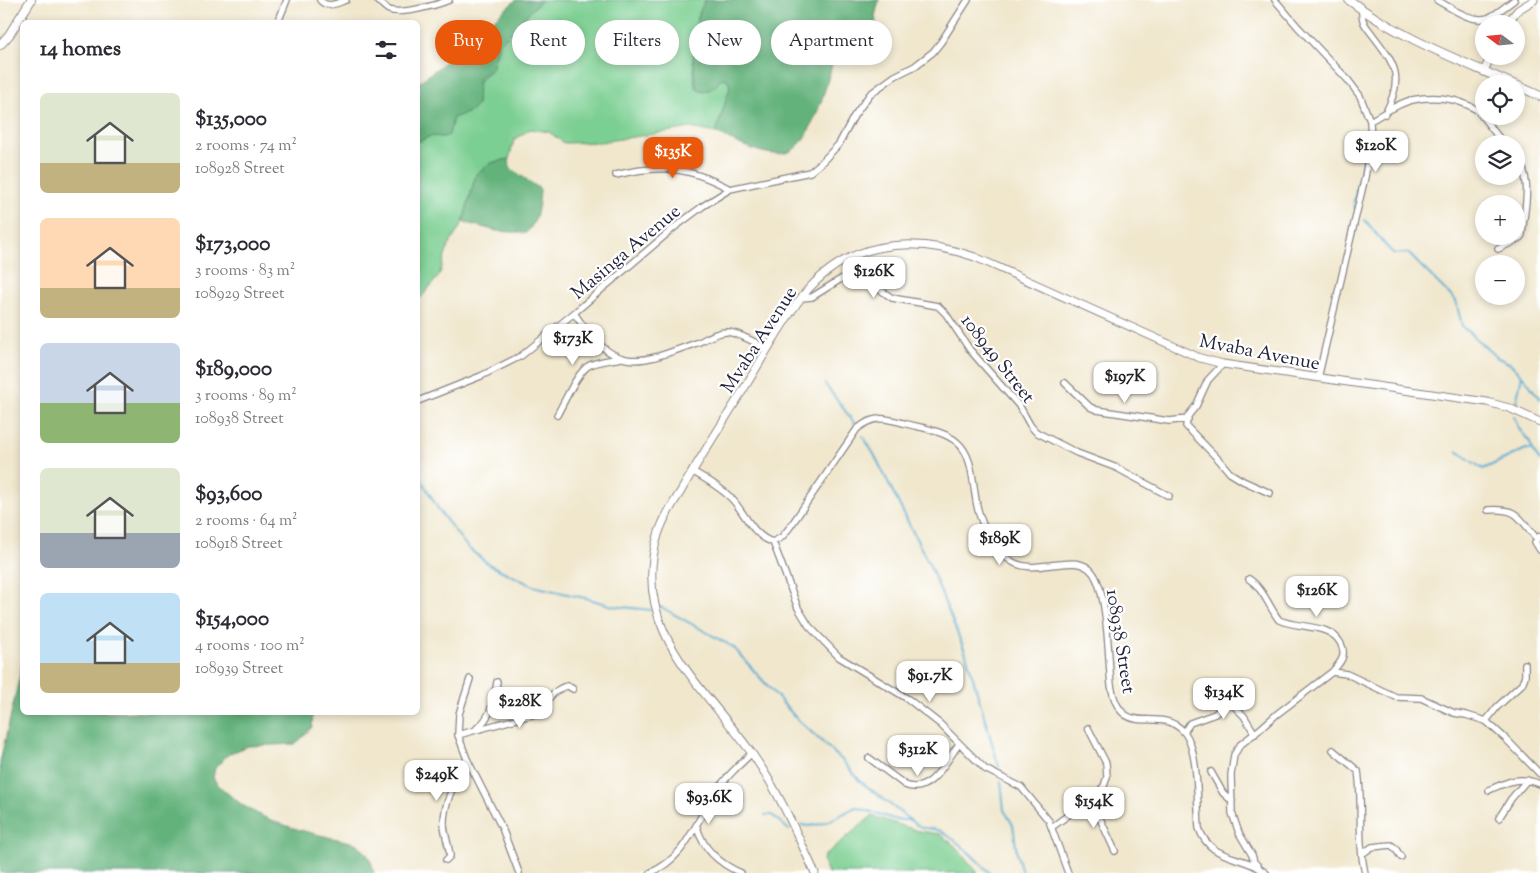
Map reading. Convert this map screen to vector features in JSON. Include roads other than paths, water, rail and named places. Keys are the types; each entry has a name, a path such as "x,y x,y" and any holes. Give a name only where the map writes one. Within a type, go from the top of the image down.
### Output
{"main road":[{"path":"0,45 9,35 31,0"},
{"path":"1349,0 1362,10 1409,36 1494,75"},
{"path":"1525,89 1540,96"}],"street":[{"path":"279,20 287,0"},
{"path":"320,0 324,4 332,5 346,0"},
{"path":"377,0 388,10 395,12 430,8 449,0"},
{"name":"Masinga Avenue","path":"420,400 481,376 521,356 675,227 730,189 810,172 839,144 854,116 870,94 895,76 925,60 941,42 968,0"},
{"path":"1276,0 1298,27 1348,80 1360,96 1370,121 1371,141 1365,177 1318,378"},
{"path":"1437,0 1462,14 1481,19 1489,17 1514,0"},
{"path":"1514,15 1534,0"},
{"path":"1362,10 1364,25 1385,52 1396,71 1392,96 1385,114"},
{"path":"1484,71 1487,65"},
{"path":"1370,121 1412,100 1436,97 1472,106 1497,135"},
{"path":"616,174 637,170 678,169 693,172 730,189"},
{"path":"1498,249 1519,239 1522,235 1526,195 1525,176"},
{"name":"Mvaba Avenue","path":"815,873 782,802 752,753 678,659 665,636 655,602 652,578 658,536 692,471 801,298 820,278 832,269 860,254 892,244 918,244 955,250 1200,358 1223,364 1487,402 1509,408 1540,422"},
{"name":"108949 Street","path":"801,298 812,297 844,277 856,276 866,280 892,298 938,306 946,314 970,350 1020,407 1036,432 1077,453 1117,468 1169,496"},
{"path":"574,313 594,341 611,354 630,360 645,359 688,346 717,334 728,332 767,350"},
{"path":"557,415 584,368 591,364 621,358"},
{"path":"1223,364 1208,380 1188,418 1186,426 1230,473 1270,493"},
{"path":"1065,383 1090,407 1096,410 1170,421 1188,418"},
{"name":"108938 Street","path":"773,542 782,537 790,527 857,429 868,421 881,418 898,421 951,438 959,444 966,456 973,478 978,508 988,535 1007,558 1023,567 1032,568 1061,564 1082,565 1093,573 1102,597 1113,696 1121,711 1135,719 1168,722 1184,732"},
{"path":"692,471 714,484 730,498 758,533 765,539 773,542 798,608 806,622 838,657 908,699 940,724 985,769 1021,787 1044,813 1052,827 1068,873"},
{"path":"1488,510 1505,509 1516,513 1538,538 1535,542 1540,550"},
{"path":"1248,579 1255,583 1279,620 1325,630 1339,640 1343,649 1343,656 1332,672 1277,714 1240,746 1234,755 1232,814 1235,825 1254,862 1266,873"},
{"path":"1486,721 1497,707 1522,684 1525,676 1525,664"},
{"path":"1332,672 1347,674 1396,697 1420,698 1454,713 1486,721 1540,774"},
{"path":"470,679 459,714 458,735 467,759 502,828 519,873"},
{"path":"474,731 482,724 490,712 497,682"},
{"path":"458,735 535,714 557,690 568,686 573,689"},
{"path":"1254,734 1244,716 1232,702 1223,705 1215,714 1190,724 1184,732 1190,745 1193,759 1199,828 1203,838 1216,852 1260,868"},
{"path":"1052,827 1091,799 1104,786 1107,770 1106,763 1088,728"},
{"path":"869,758 905,785 920,788 937,774 959,744"},
{"path":"1333,750 1358,770 1362,854 1365,873"},
{"path":"650,873 662,868 671,861 697,828 713,796 721,785 752,753"},
{"path":"446,860 450,856 444,825 446,807 452,789 467,759"},
{"path":"1212,772 1223,793 1232,801"},
{"path":"1499,818 1511,799 1527,780"},
{"path":"1489,790 1509,781 1527,780 1540,784"},
{"path":"1091,799 1115,851"},
{"path":"697,828 699,837 717,859 731,869 741,873"},
{"path":"1362,854 1372,846 1391,845 1401,857"}],"waterway":[{"path":"1355,209 1354,201 1364,150"},
{"path":"1365,220 1394,254 1408,253 1456,301 1462,326 1496,357 1511,364 1540,399"},
{"path":"1516,403 1522,375"},
{"path":"825,384 855,424"},
{"path":"1514,417 1519,429 1530,442 1532,449"},
{"path":"863,436 875,456 930,566 966,654 999,767"},
{"path":"1457,451 1483,469 1526,449 1532,450 1540,461"},
{"path":"420,477 440,512 468,548 490,565 533,586 613,606 651,610"},
{"path":"661,607 733,647 797,719 843,761 860,781 910,820"},
{"path":"1001,781 1004,810 1013,825 1022,873"},
{"path":"802,825 809,826 823,823 856,807 897,820 910,820 923,828 938,830 949,836 968,851 990,873"},
{"path":"765,815 772,815 789,830"}]}
